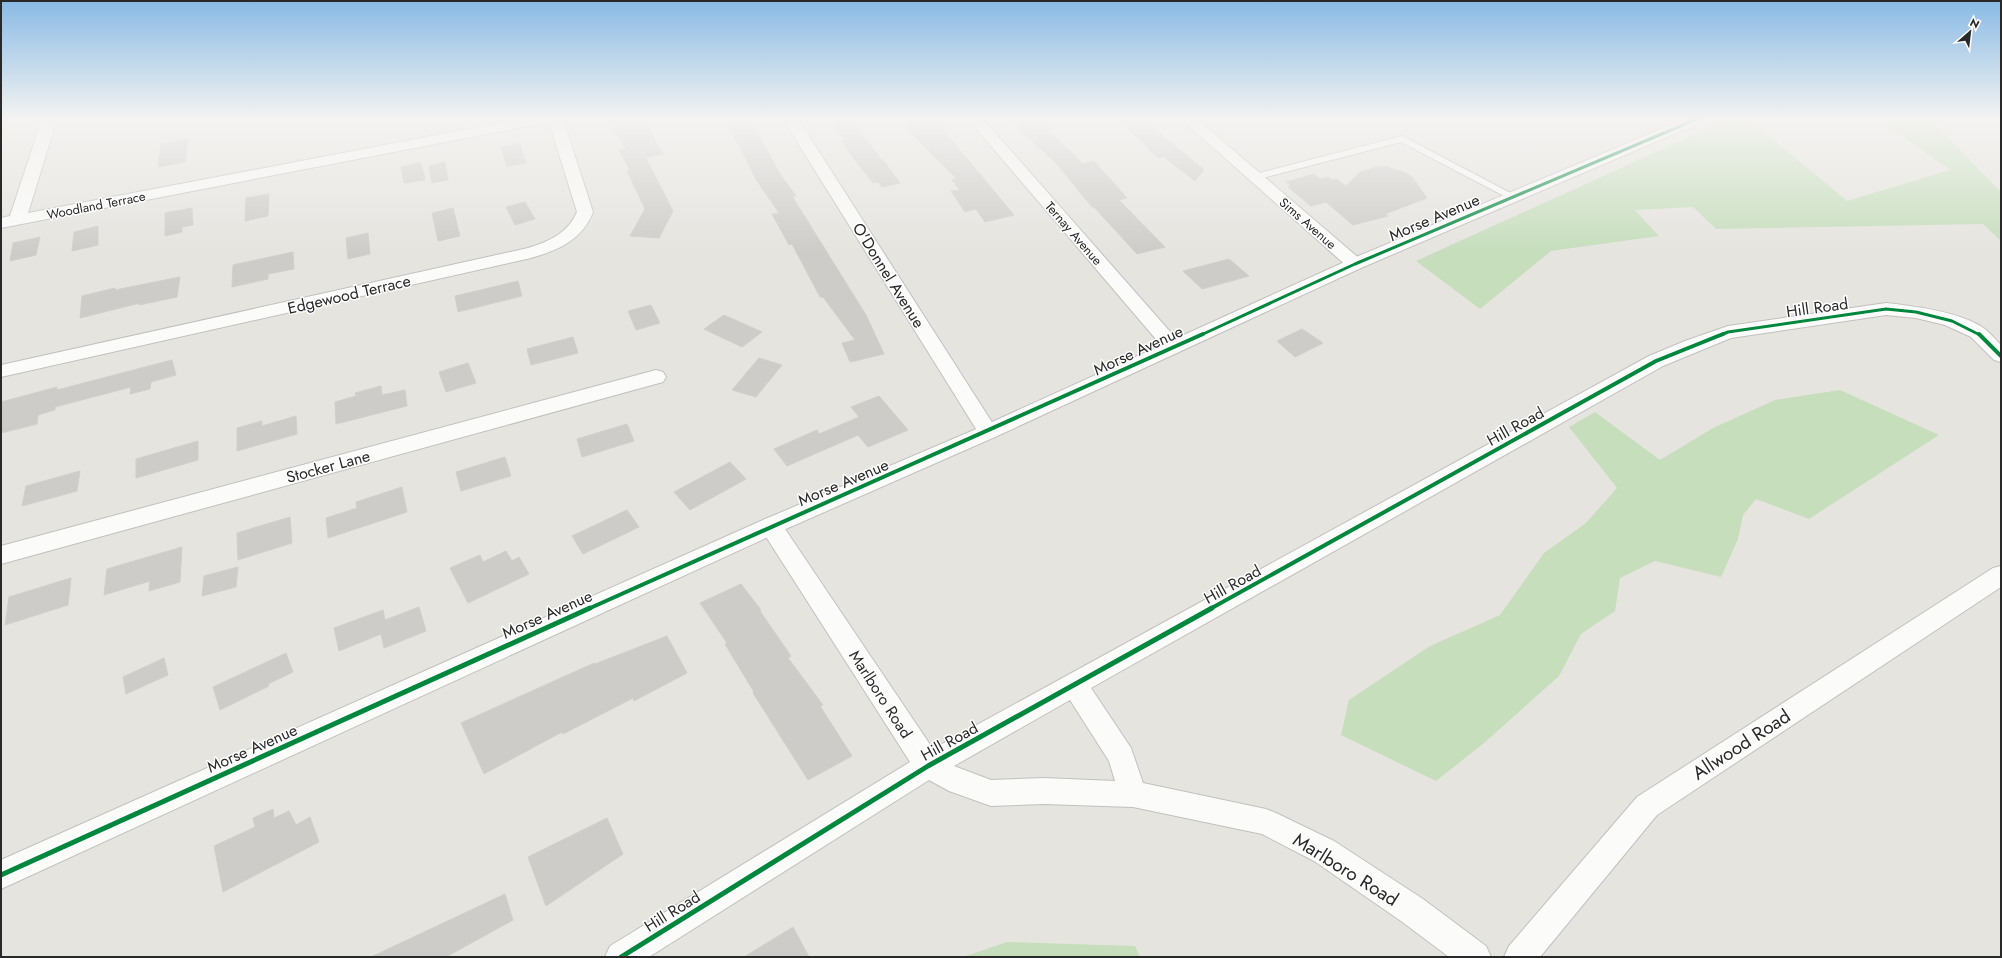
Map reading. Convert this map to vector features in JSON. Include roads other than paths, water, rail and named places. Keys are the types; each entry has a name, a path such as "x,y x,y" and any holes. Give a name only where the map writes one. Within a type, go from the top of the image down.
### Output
{"street":[{"path":"17,220 35,164"},
{"name":"Woodland Terrace","path":"1,223 311,164"},
{"name":"Edgewood Terrace","path":"1,371 518,256 546,248 558,243 577,230 582,222 585,212 570,164"},
{"name":"O'Donnel Avenue","path":"818,164 988,432"},
{"name":"Ternay Avenue","path":"1014,164 1172,347"},
{"name":"Sims Avenue","path":"1240,164 1354,264"},
{"name":"Morse Avenue","path":"1,874 771,526 988,432 1354,264 1592,164"},
{"name":"Hill Road","path":"621,957 928,766 1075,686 1656,361 1692,345 1728,332 1886,309 1916,312 1952,321 1978,333 2001,356"},
{"name":"Stocker Lane","path":"1,556 656,377"},
{"name":"Marlboro Road","path":"771,526 928,766 959,782 990,793 1044,791 1133,794 1266,822 1324,851 1412,910 1475,957"},
{"name":"Allwood Road","path":"1520,957 1647,806 2001,575"},
{"path":"1075,686 1121,757 1133,794"}],"lane":[{"path":"1255,177 1306,164"},
{"path":"1449,164 1513,197"}]}
